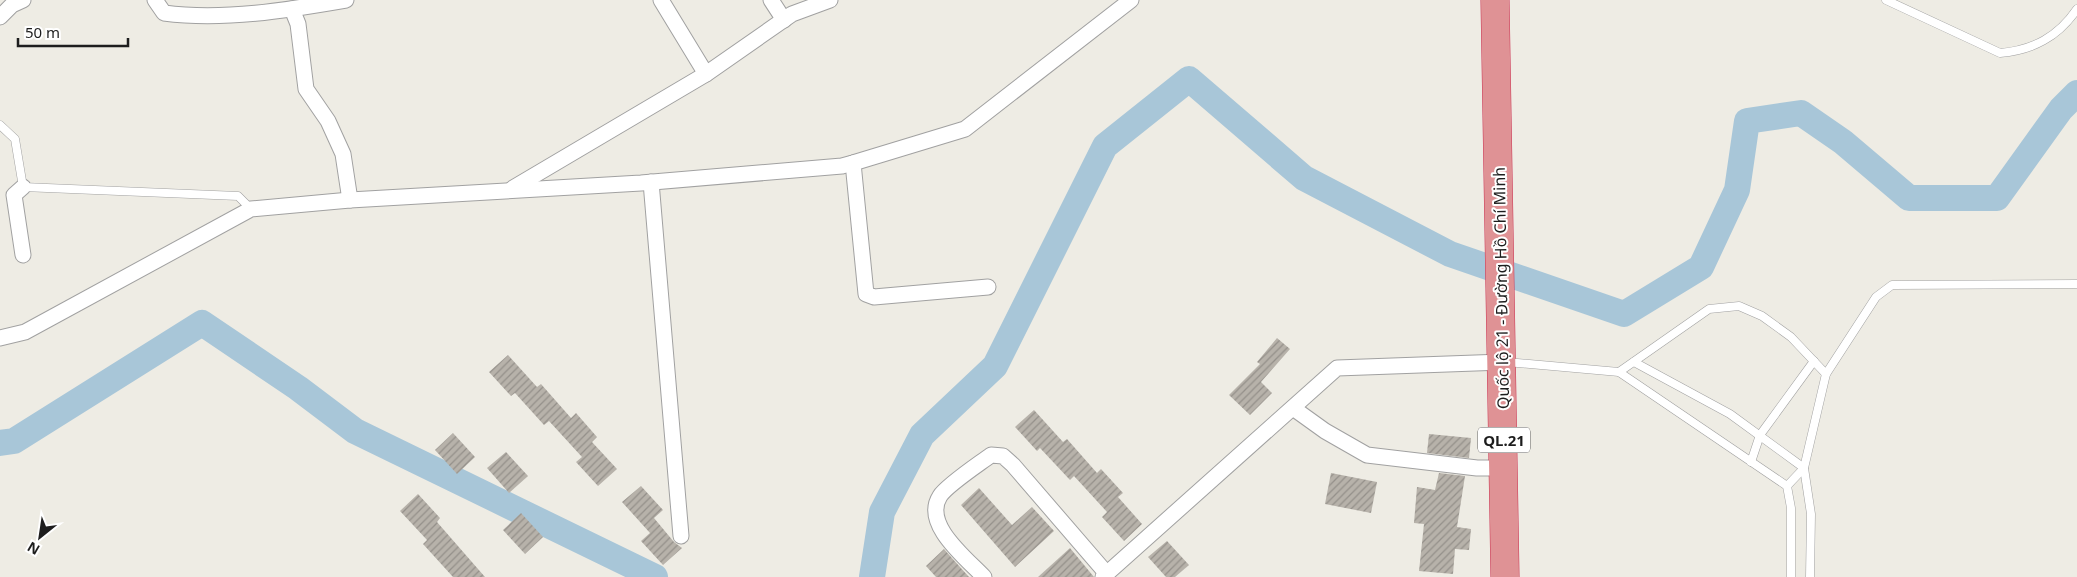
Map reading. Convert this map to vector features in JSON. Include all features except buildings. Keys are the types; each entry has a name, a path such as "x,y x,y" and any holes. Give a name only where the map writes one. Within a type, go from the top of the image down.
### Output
{"highway":[{"name":"Quốc lộ 21 - Đường Hồ Chí Minh","path":"1495,0 1501,245 1505,577"}],"street":[{"path":"0,16 12,5 23,0"},
{"path":"155,0 164,13 169,14 267,13 346,0"},
{"path":"662,0 706,74"},
{"path":"771,0 784,20"},
{"path":"509,190 706,74 792,14 830,0"},
{"path":"0,338 25,332 251,209 350,200 651,182 842,166 853,163 966,129 1131,0"},
{"path":"292,9 298,24 306,88 328,121 343,154 350,200"},
{"path":"853,163 866,294 874,297 988,287"},
{"path":"651,182 682,536"},
{"path":"23,255 14,195 24,187"},
{"path":"984,577 945,534 935,520 934,507 940,494 991,455 1002,456 1013,465 1105,575 1337,368 1503,362"},
{"path":"1293,408 1324,430 1368,455 1477,468 1504,468"}],"lane":[{"path":"1886,0 2000,53 2018,52 2044,43 2071,18 2077,9"},
{"path":"0,125 15,139 24,187 238,196 251,209"},
{"path":"1810,577 1811,514 1804,468 1826,374 1876,297 1892,285 2077,284"},
{"path":"1618,372 1709,309 1739,306 1762,316 1791,337 1826,374"},
{"path":"1752,462 1760,435 1814,361"},
{"path":"1503,362 1538,363 1618,372 1787,486 1791,508 1791,577"},
{"path":"1634,362 1730,414 1804,468"},
{"path":"1787,486 1804,468"}],"waterway":[{"path":"872,577 882,512 922,435 995,366 1105,146 1189,79 1304,178 1450,254 1624,314 1701,267 1737,190 1747,121 1801,113 1843,142 1909,198 1997,198 2061,109 2077,93"},
{"path":"0,443 14,441 202,323 298,388 355,431 655,577"}]}
